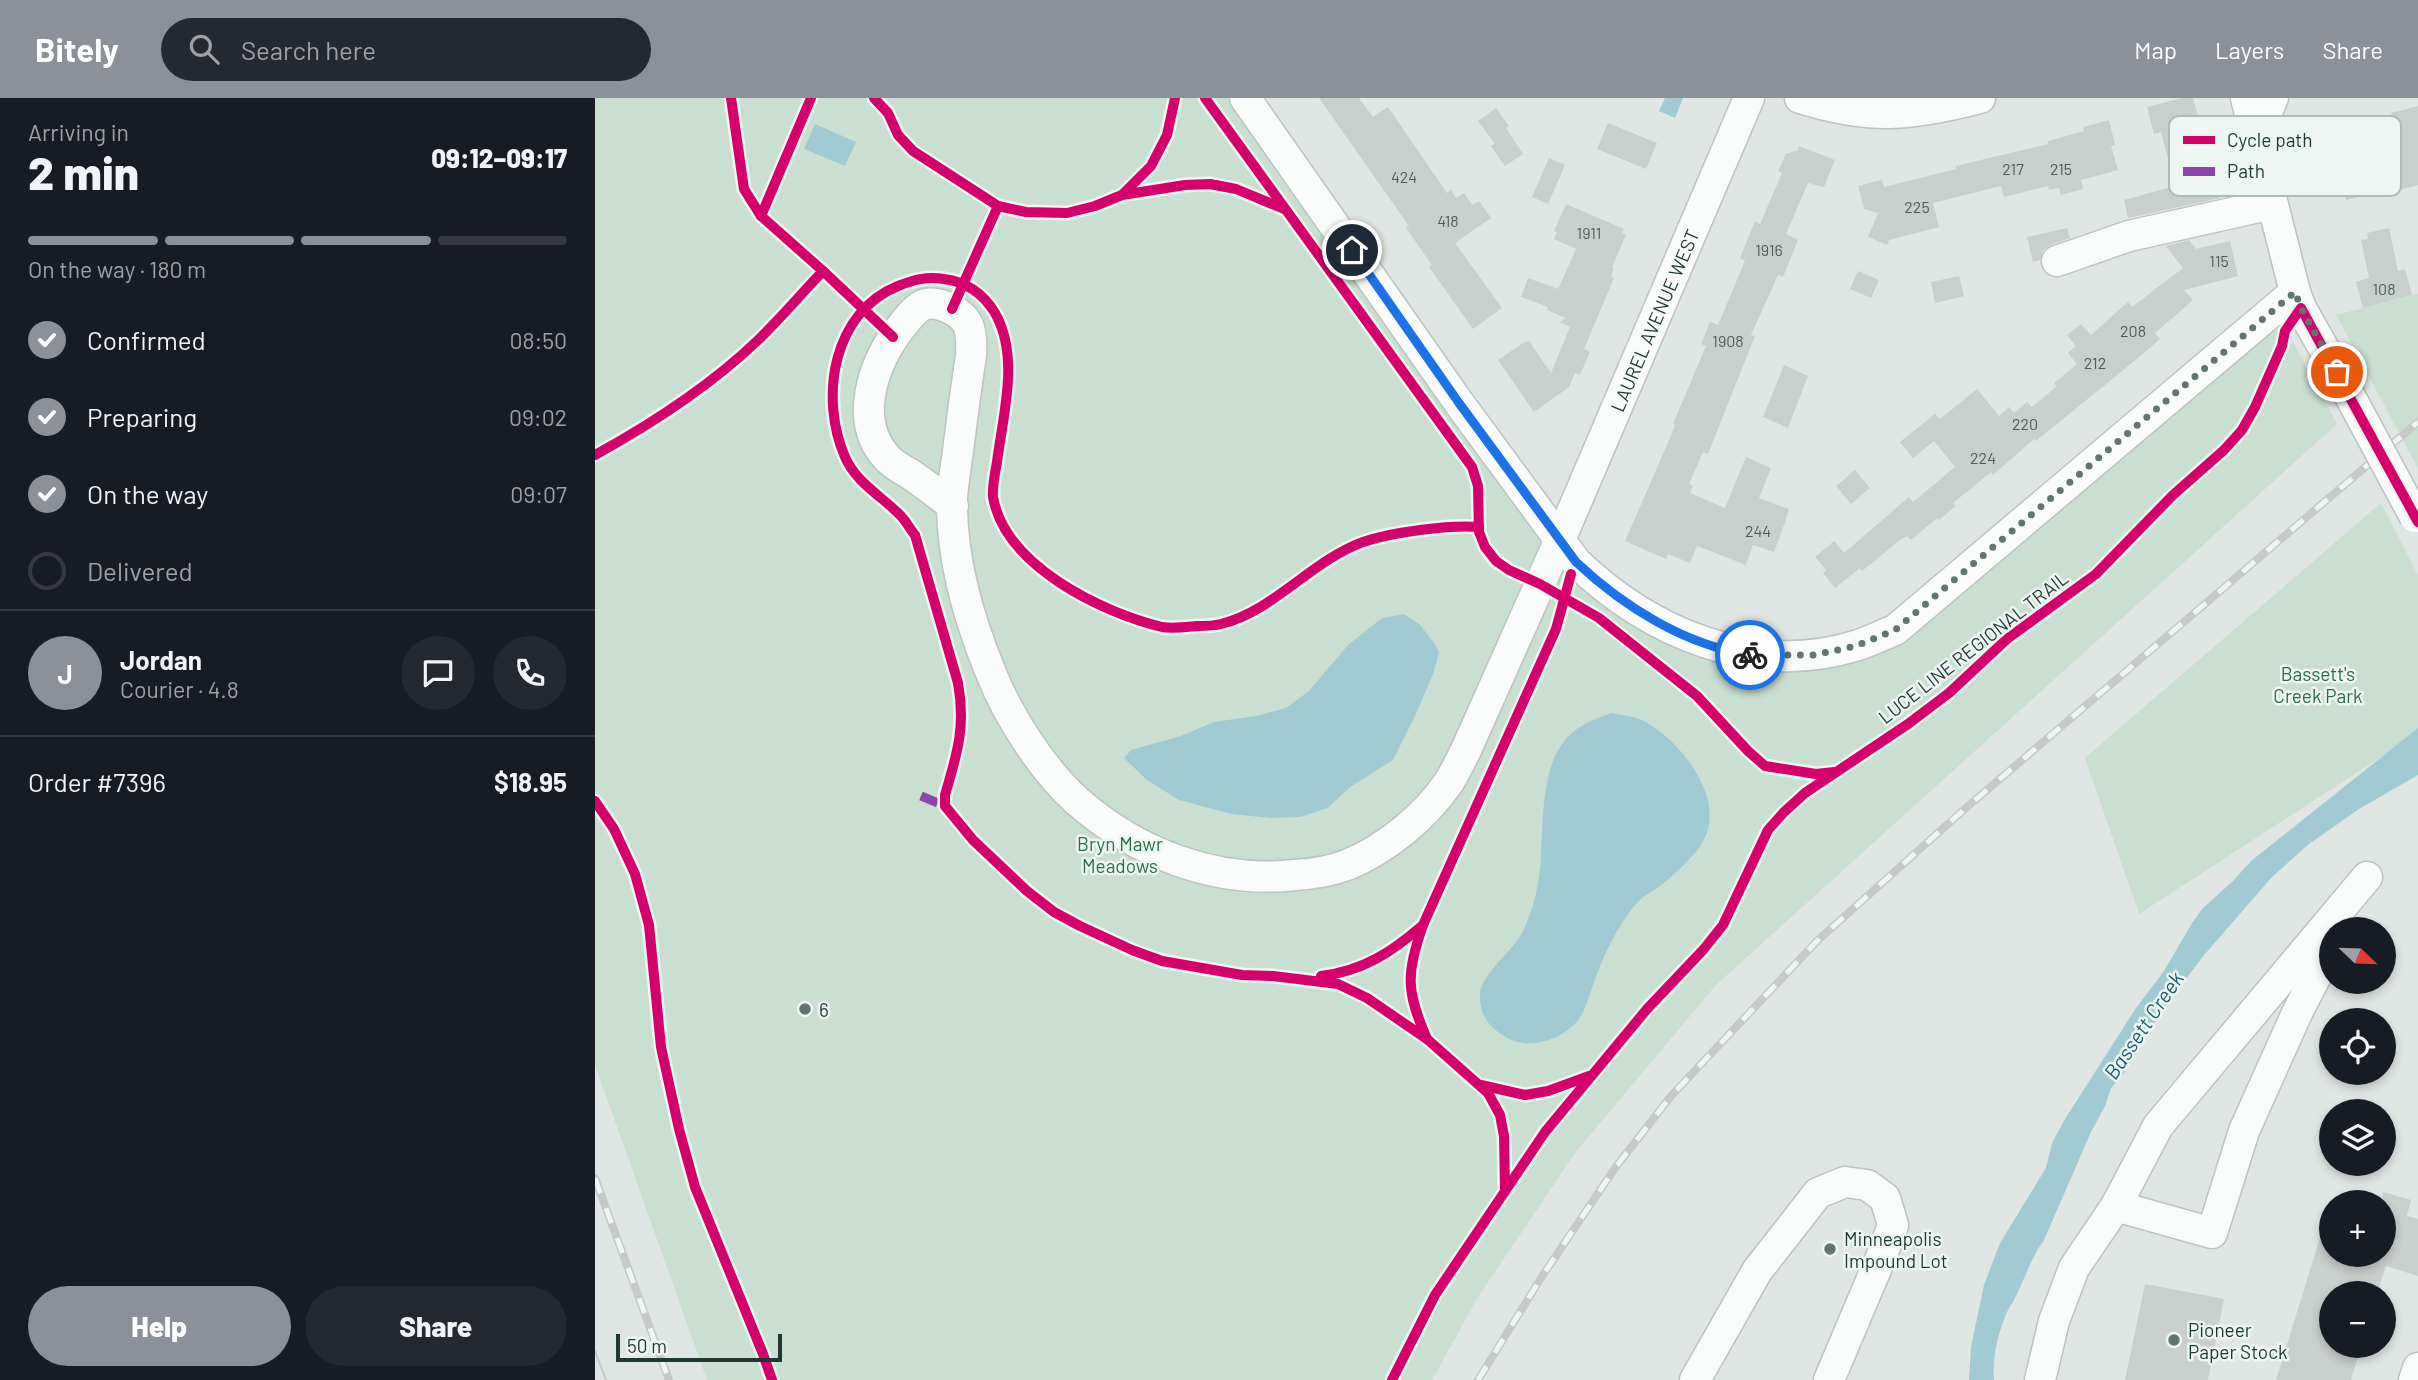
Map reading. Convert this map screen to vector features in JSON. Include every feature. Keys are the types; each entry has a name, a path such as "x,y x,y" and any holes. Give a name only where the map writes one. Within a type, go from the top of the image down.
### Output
{"street":[{"path":"1245,98 1428,359 1576,562 1599,583 1641,612 1686,636 1712,646 1747,654 1814,655 1856,646 1895,630 2295,292"},
{"name":"LAUREL AVENUE WEST","path":"953,506 888,459 873,434 869,408 873,376 888,344 909,316 924,304 938,304 957,311 968,323 972,337 953,506 961,576 975,629 991,674 1008,711 1035,752 1075,799 1113,828 1158,853 1194,867 1238,876 1276,878 1346,865 1385,844 1423,813 1449,782 1467,750 1749,98"},
{"path":"1800,98 1856,113 1902,114 1980,98"},
{"path":"2246,98 2251,116"},
{"path":"2265,116 2273,98"},
{"path":"2270,196 2301,308 2417,520"},
{"path":"2057,261 2129,236 2272,204"},
{"path":"2333,917 2367,877 2346,917"},
{"path":"2040,1380 2054,1321 2074,1268 2116,1206 2158,1126 2319,934"},
{"path":"2116,1206 2212,1233 2244,1131 2319,970"},
{"path":"1695,1380 1757,1271 1818,1194 1845,1182 1867,1185 1885,1198 1893,1225 1829,1380"},
{"path":"2414,1380 2418,1368"}],"green space":[{"name":"Bryn Mawr Meadows","path":"595,98 1227,98 1564,568 1602,602 1648,633 1697,655 1724,663 1778,670 1801,668 1862,657 1907,639 2261,340 2279,328 2293,342 2337,424 1716,985 1575,1153 1478,1297 1432,1380 707,1380 595,1065"},
{"path":"2418,294 2418,468 2336,315"},
{"name":"Bassett's Creek Park","path":"2381,503 2418,575 2418,733 2139,914 2085,758"}],"water":[{"path":"1665,98 1683,98 1675,118 1659,111"},
{"path":"815,124 856,142 845,166 804,149"},
{"path":"1404,614 1420,625 1439,652 1433,674 1393,760 1350,787 1328,808 1300,817 1270,818 1232,814 1179,800 1147,780 1124,758 1131,750 1181,736 1214,722 1256,716 1286,708 1309,691 1348,645 1382,618"},
{"path":"1611,713 1642,720 1673,743 1687,758 1706,795 1710,814 1707,832 1698,849 1685,864 1640,900 1628,914 1605,954 1579,1019 1554,1038 1534,1043 1513,1041 1498,1032 1485,1018 1480,1000 1482,986 1522,933 1533,906 1539,877 1544,800 1553,761 1561,745 1573,732 1586,723"},
{"name":"Bassett Creek","path":"2418,728 2418,775 2359,809 2309,844 2272,877 2205,954 2161,1011 2122,1076 2111,1088 2044,1240 2007,1312 1996,1345 1994,1380 1969,1380 1971,1347 1984,1285 2000,1243 2046,1168 2052,1143 2065,1119 2136,1008 2164,971 2192,923 2203,908 2251,861"}],"building":[{"path":"1319,98 1359,98 1373,117 1388,107 1447,193 1451,190 1456,198 1464,193 1472,205 1479,201 1491,218 1455,243 1502,308 1473,329 1429,267 1432,265 1406,228 1409,226"},
{"path":"2182,98 2193,98 2198,116 2169,116 2169,163 2161,132 2154,134 2147,107"},
{"path":"2418,106 2418,185 2401,190 2401,116 2392,116 2391,113"},
{"path":"1496,108 1523,154 1505,166 1491,146 1495,144 1478,121"},
{"path":"2109,120 2115,145 2111,146 2118,170 2081,180 2083,189 2061,195 2059,188 2049,190 2048,186 2004,197 2001,186 1933,203 1939,227 1889,240 1887,245 1868,237 1878,213 1864,209 1858,186 1882,180 1884,187 1956,169 1956,166 2048,144 2048,141 2084,131 2083,127"},
{"path":"1608,123 1657,143 1646,169 1597,149"},
{"path":"1799,146 1835,160 1824,187 1808,183 1786,234 1798,240 1783,277 1778,275 1751,335 1755,336 1708,454 1703,452 1689,484 1693,486 1690,493 1725,508 1746,457 1771,468 1759,498 1789,509 1784,525 1774,552 1753,545 1746,565 1697,546 1690,563 1668,554 1666,559 1625,541 1706,346 1701,344 1710,322 1718,325 1745,261 1740,258 1755,221 1760,224 1782,173 1778,171 1786,154 1798,150"},
{"path":"1549,158 1565,165 1548,204 1532,197"},
{"path":"2169,188 2169,196 2220,198 2128,218 2124,200"},
{"path":"2345,196 2361,196 2346,200"},
{"path":"1566,204 1624,229 1622,233 1626,235 1612,267 1611,276 1614,278 1584,349 1590,352 1580,375 1575,373 1569,387 1534,412 1498,360 1529,341 1551,373 1570,327 1560,322 1566,318 1547,310 1548,307 1521,297 1528,278 1558,289 1576,249 1554,239 1557,232 1554,231"},
{"path":"2067,228 2070,238 2043,250 2040,260 2033,262 2027,237"},
{"path":"2389,228 2398,271 2405,269 2412,295 2363,308 2356,282 2369,278 2361,240 2368,239 2367,233"},
{"path":"2189,240 2196,249 2230,241 2238,276 2184,290 2193,300 2155,333 2160,339 2138,358 2036,441 2034,439 1993,475 1991,472 1953,503 1956,506 1939,520 1937,518 1911,540 1907,536 1900,540 1862,571 1860,568 1835,588 1823,573 1826,570 1815,557 1834,541 1844,553 1909,497 1913,502 1955,467 1934,441 1913,458 1900,442 1935,414 1940,419 1977,389 1999,416 2009,407 2014,413 2027,402 2032,407 2057,386 2054,383 2077,364 2068,353 2076,346 2067,335 2081,324 2091,335 2128,302 2132,307 2183,268 2166,246"},
{"path":"1858,271 1879,280 1871,298 1850,289"},
{"path":"1959,276 1964,296 1935,303 1931,282"},
{"path":"1784,365 1808,376 1788,428 1763,417"},
{"path":"1855,470 1870,488 1851,504 1836,486"},
{"path":"2396,1196 2411,1200 2407,1216 2418,1219 2418,1276 2389,1267 2396,1267"},
{"path":"2319,1241 2319,1267 2386,1267 2381,1281 2319,1281 2319,1358 2357,1358 2351,1380 2276,1380"},
{"name":"Pioneer Paper Stock","path":"2145,1284 2224,1299 2208,1380 2125,1380"}],"tram line":[{"path":"595,1351 606,1380"}],"railway":[{"path":"1478,1380 1541,1278 1615,1168 1671,1096 1817,941 1967,807 2418,422"},
{"path":"595,1178 669,1380"}],"marked path":[{"path":"921,796 945,806"}],"cycle path":[{"path":"731,98 744,189 761,216 893,337"},
{"path":"761,216 811,98"},
{"path":"874,98 888,113 898,135 913,151 998,206 1026,212 1067,213 1122,195 1185,185 1210,184 1236,189 1284,209"},
{"path":"1122,195 1151,166 1167,135 1175,98"},
{"path":"1205,98 1472,467 1478,486 1479,532 1485,547 1496,561 1599,618 1697,696 1765,766 1816,774 1834,772"},
{"path":"952,309 998,206"},
{"path":"595,455 659,417 720,374 766,333 823,271"},
{"path":"1479,527 1420,530 1363,542 1326,561 1276,597 1240,618 1215,625 1162,627 1112,610 1059,582 1016,544 1001,522 993,489 1008,386 1007,348 995,313 980,294 960,283 938,278 920,279 898,286 876,298 859,315 846,336 837,359 833,409 845,457 856,475 901,516 915,535 958,683 961,727 945,795 945,806 973,840 1027,891 1054,912 1080,926 1162,961 1242,975 1338,984 1367,998 1427,1039 1488,1093 1500,1115 1504,1136 1505,1191"},
{"name":"LUCE LINE REGIONAL TRAIL","path":"1392,1380 1435,1295 1545,1132 1647,1009 1723,925 1768,830 1805,793 1908,724 1949,693 2007,639 2096,574 2173,495 2224,450 2242,430 2255,407 2282,346 2285,331 2301,308 2418,522"},
{"path":"1321,976 1364,965 1400,944 1423,925 1556,629 1571,574"},
{"path":"595,801 614,829 635,874 649,925 661,1047 695,1187 772,1380"},
{"path":"1423,925 1411,970 1411,983 1415,1008 1427,1039"},
{"path":"1481,1085 1525,1095 1548,1091 1589,1076"}],"way so far":[{"path":"1750,655 1814,655 1856,646 1895,630 2295,292 2301,308 2337,372"}],"place":[{"name":"6","path":"805,1009"},
{"name":"Minneapolis Impound Lot","path":"1830,1249"},
{"name":"Pioneer Paper Stock","path":"2174,1340"}],"route":[{"path":"1352,250 1459,403 1576,562 1599,583 1641,612 1686,636 1712,646 1750,655"}]}
